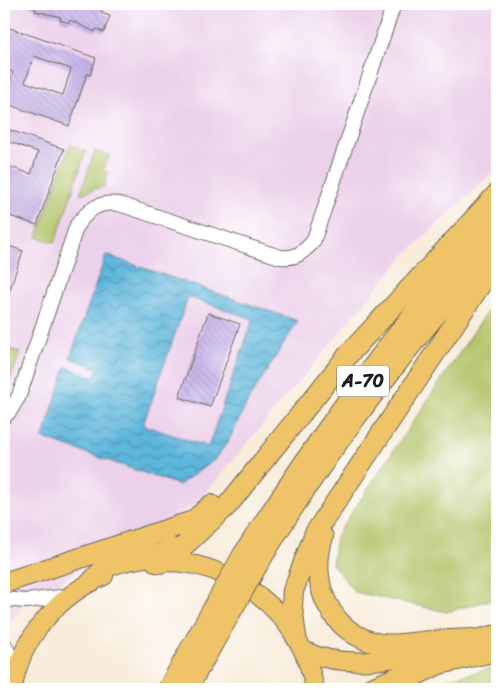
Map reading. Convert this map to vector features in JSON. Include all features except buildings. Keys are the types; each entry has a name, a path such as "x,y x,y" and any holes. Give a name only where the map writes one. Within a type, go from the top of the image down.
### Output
{"highway":[{"path":"160,563 173,556 214,520 349,354 497,194"},
{"name":"A-70","path":"187,689 287,487 366,376 432,293 497,217"},
{"name":"A-70","path":"168,689 251,560 386,377 497,242"},
{"path":"299,644 292,607 293,591 299,570 315,533 497,260"},
{"path":"92,581 106,568 128,560 164,553 180,543 222,503 280,438"},
{"path":"4,583 193,521 243,469 280,438"},
{"path":"365,459 361,470 333,516 321,545 318,581 330,610 351,632 366,640 381,644 402,645 472,639"},
{"path":"387,689 437,665"}],"main road":[{"path":"13,689 17,671 29,642 41,624 69,596 92,581 134,566 160,563 205,568 237,581 265,600 279,614 299,644 315,689"},
{"path":"299,644 330,660 371,662 497,634"},
{"path":"367,689 404,673 497,652"}],"street":[{"path":"4,417 19,396 77,225 90,210 99,204 107,202 119,204 280,257 289,258 303,253 312,242 394,4"},
{"path":"4,599 26,601 69,596"},
{"path":"4,643 17,671"}],"shaded area":[{"path":"4,4 497,4 497,168 404,256 195,505 26,601 4,632"}],"green space":[{"path":"70,145 86,151 55,243 37,237"},
{"path":"95,151 109,155 103,171 108,173 104,186 80,194"},
{"path":"497,297 497,598 447,612 355,592 332,564 336,536"},
{"path":"4,347 20,352 8,388 4,386"},
{"path":"497,667 497,689 406,689"}],"water":[{"path":"106,255 298,321 249,399 228,442 214,460 179,485 43,438 66,367 94,377 98,368 70,358","holes":["188,297 253,319 208,447 143,425"]}]}
